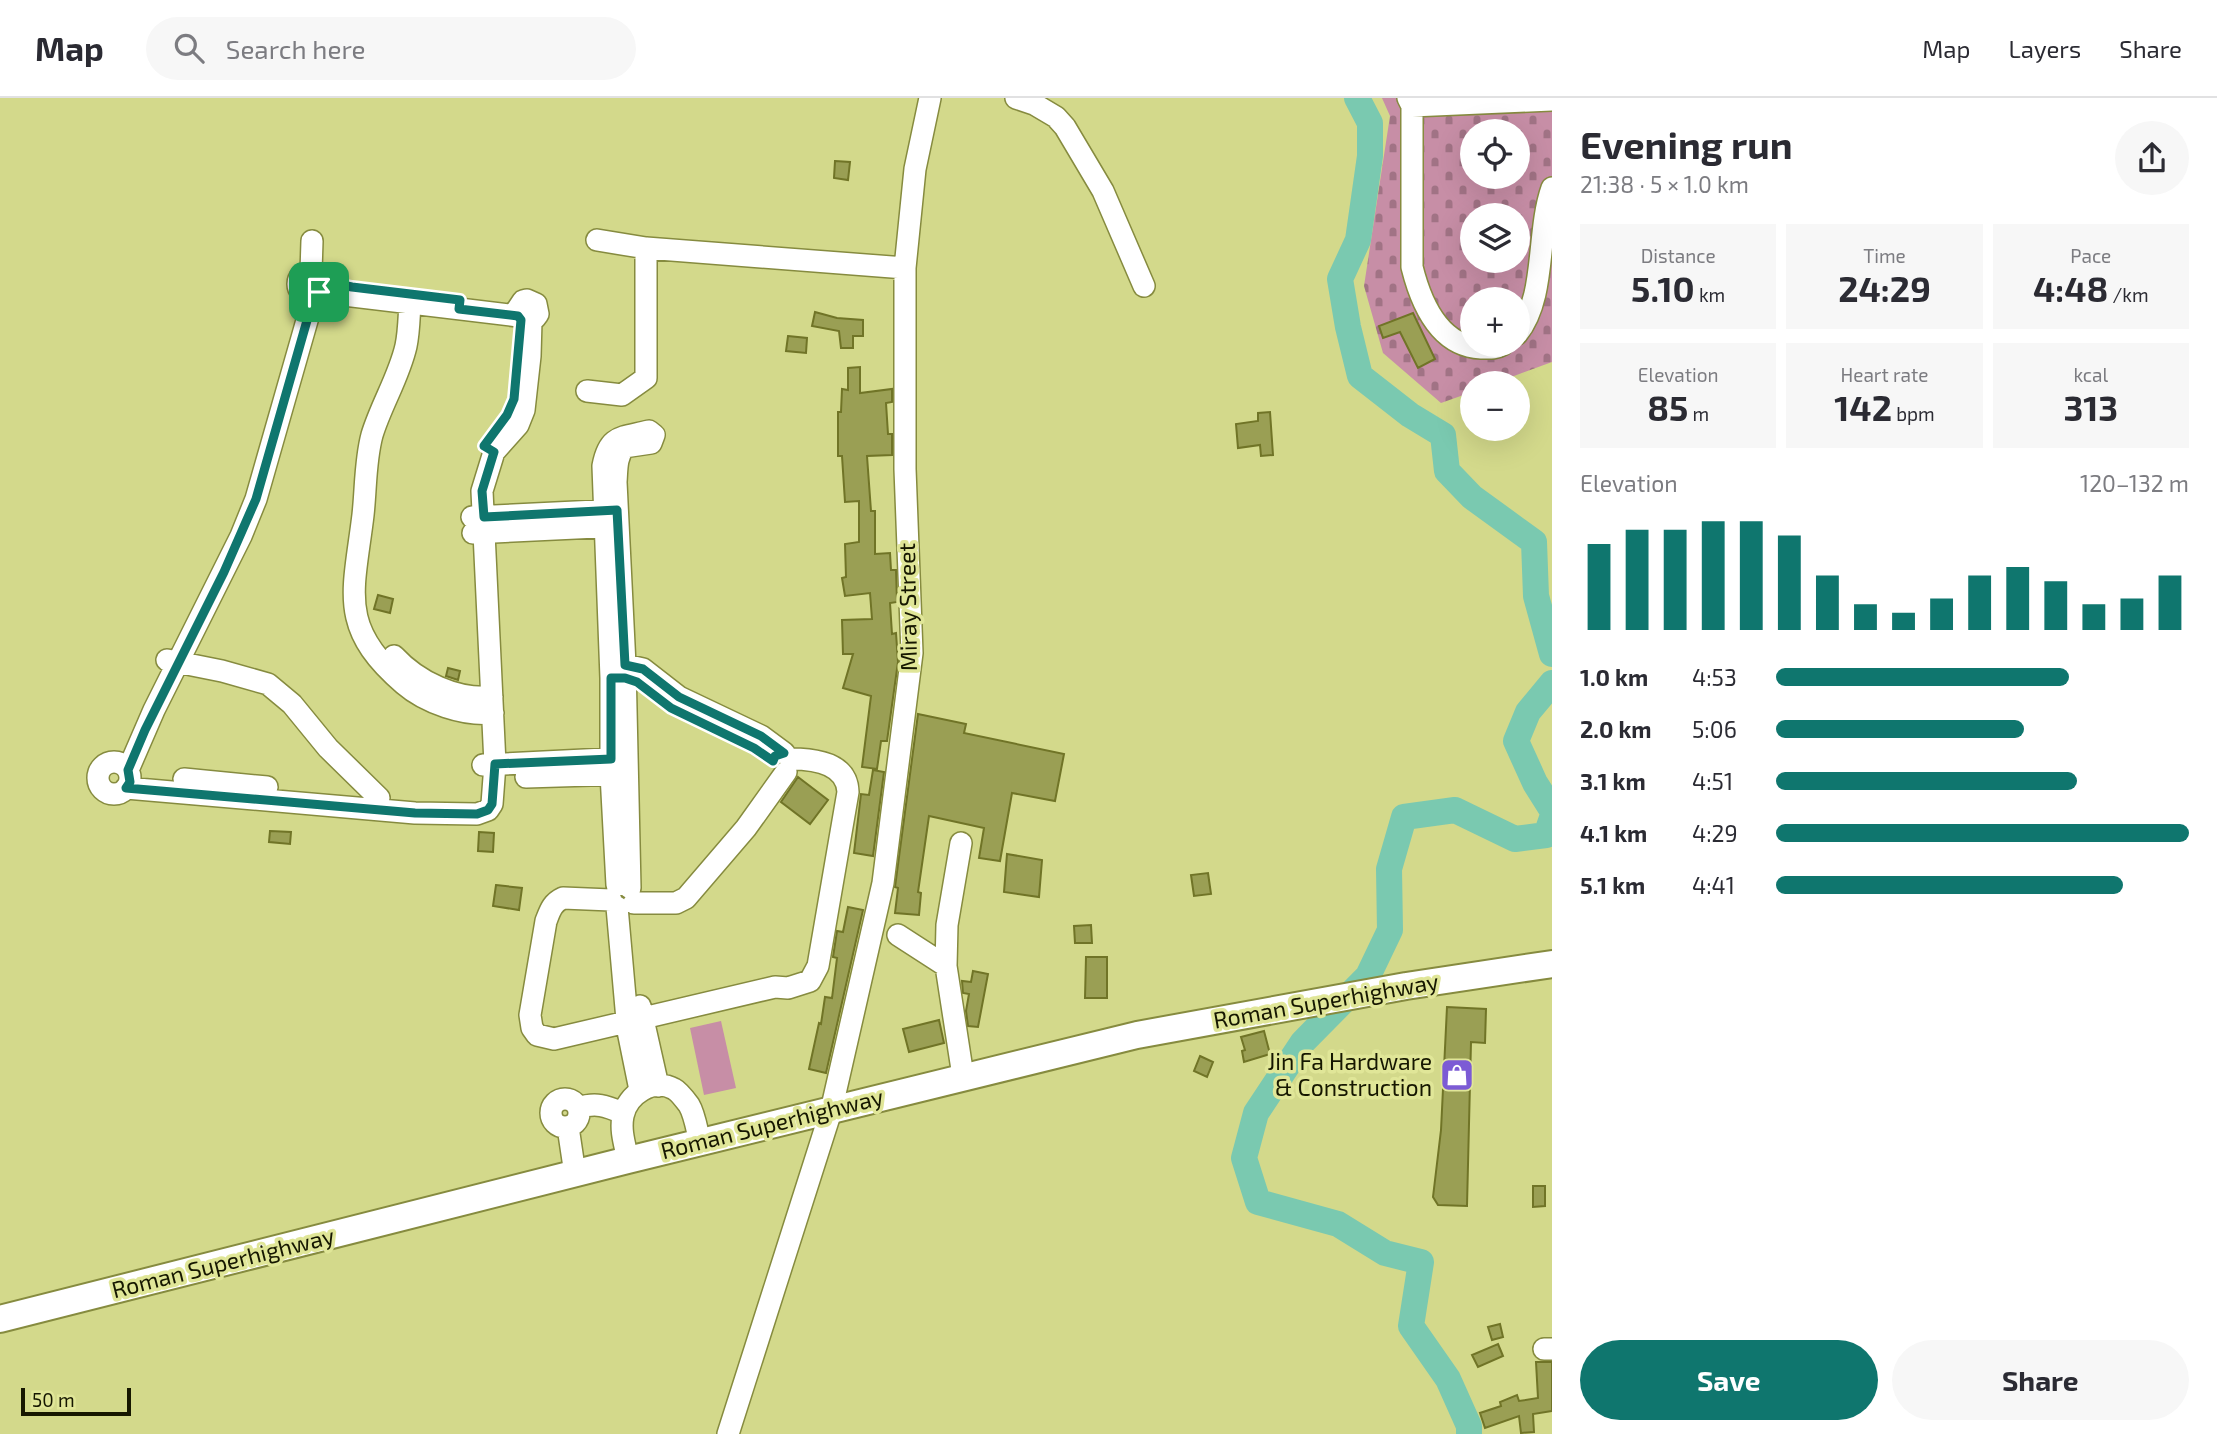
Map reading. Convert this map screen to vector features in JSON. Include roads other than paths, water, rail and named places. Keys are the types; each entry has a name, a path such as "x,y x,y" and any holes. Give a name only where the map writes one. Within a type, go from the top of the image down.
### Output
{"main road":[{"name":"Roman Superhighway","path":"0,1319 963,1076 1137,1035 1406,985 1552,964"}],"street":[{"name":"Miray Street","path":"728,1434 831,1111 883,883 912,653 905,469 905,268 915,169 930,98"},
{"path":"1016,98 1034,104 1055,117 1069,132 1103,191 1144,286"},
{"path":"1460,345 1442,332 1418,290 1412,267 1410,102 1552,100"},
{"path":"1530,308 1534,300 1544,219 1552,188"},
{"path":"597,240 646,248 905,268"},
{"path":"312,241 314,287 300,324 251,497 169,667 125,774 227,790 366,800 416,808 475,809 481,799 488,772 478,525 489,449 507,415 520,401 525,355 522,315 352,287 314,287"},
{"path":"587,391 622,394 646,378 646,248"},
{"path":"314,287 415,304 460,304"},
{"path":"415,304 411,346 377,444 360,574 367,608 366,626 384,655 430,683 486,706"},
{"path":"478,525 611,518 618,671 623,896 635,1024 649,1088"},
{"path":"169,667 219,682 255,685 265,697 301,724 366,800"},
{"path":"618,671 665,694 687,717 782,763 818,761 833,766 845,776 848,792 818,966 810,981 788,988 775,987 746,999 577,1039 555,1050 542,1050 529,1044 527,1030 519,1015 531,975 536,918 560,887 623,896 677,897 699,876 741,825 782,763"},
{"path":"488,772 619,766"},
{"path":"961,843 947,925 946,967 963,1076"},
{"path":"898,935 946,967"},
{"path":"628,1160 621,1128 623,1114 629,1101 649,1088 674,1089 690,1107 700,1142"},
{"path":"575,1174 573,1117 591,1104 602,1104 623,1114"}],"waterway":[{"path":"1357,98 1370,123 1370,156 1358,240 1340,279 1360,376 1410,415 1443,435 1447,471 1472,497 1534,542 1536,596 1552,654"},
{"path":"1552,683 1528,712 1516,741 1535,783 1552,810"},
{"path":"1469,1434 1469,1426 1448,1379 1411,1326 1421,1262 1385,1253 1338,1224 1258,1202 1244,1158 1256,1113 1303,1042 1368,976 1390,930 1389,869 1404,817 1455,810 1515,839 1546,835 1552,818"}],"place":[{"name":"Jin Fa Hardware & Construction","path":"1457,1075"}]}
